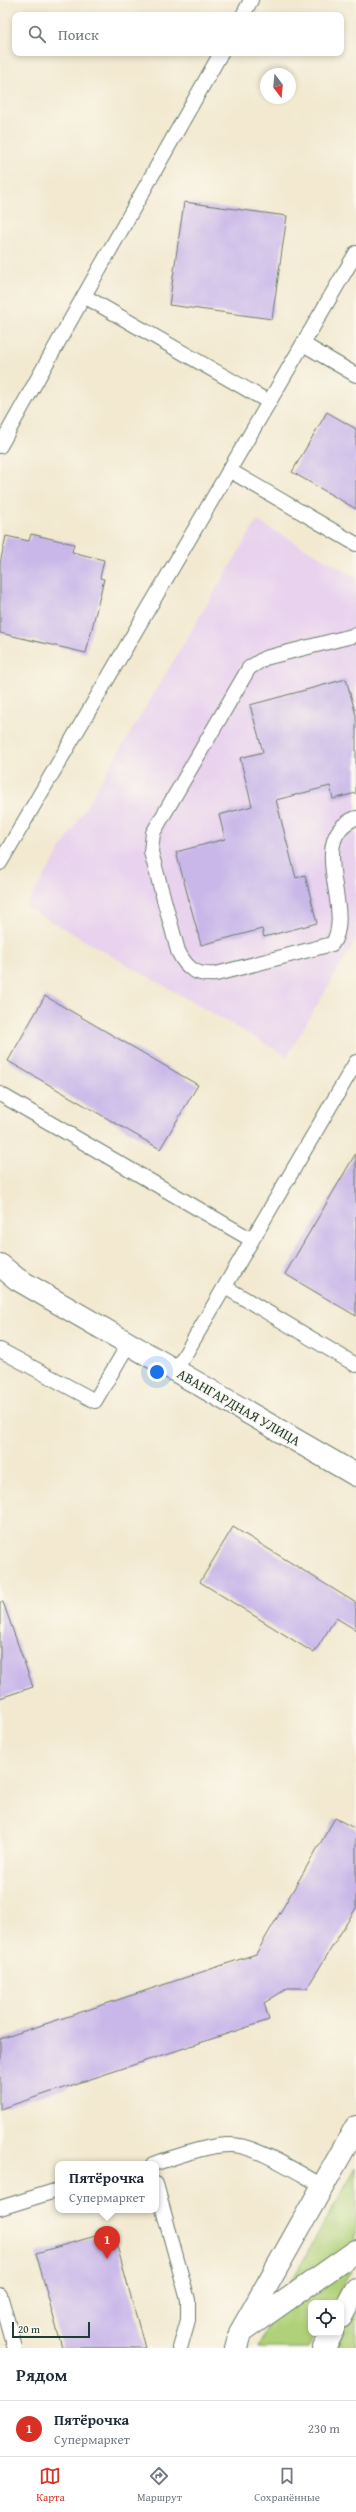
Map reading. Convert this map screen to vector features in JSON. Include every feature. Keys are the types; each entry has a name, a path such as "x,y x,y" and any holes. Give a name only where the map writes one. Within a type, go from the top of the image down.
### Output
{"street":[{"name":"АВАНГАРДНАЯ УЛИЦА","path":"0,1265 17,1279 356,1475"},
{"path":"238,2341 356,2127"},
{"path":"238,2341 356,2251"},
{"path":"344,2311 356,2289"},
{"path":"324,2348 330,2336"}],"lane":[{"path":"245,12 251,0"},
{"path":"0,446 219,56"},
{"path":"0,863 356,253"},
{"path":"84,296 269,402"},
{"path":"303,344 356,374"},
{"path":"229,470 356,544"},
{"path":"352,926 348,933 332,944 216,974 200,974 184,963 178,951 150,845 153,833 249,668 265,658 356,635"},
{"path":"349,882 338,840 344,825 356,818"},
{"path":"176,1370 356,1062"},
{"path":"0,1094 252,1240"},
{"path":"225,1287 356,1365"},
{"path":"0,1350 95,1401 129,1344"},
{"path":"159,2162 221,2145 236,2145 253,2150 323,2186"},
{"path":"0,2208 55,2191"},
{"path":"159,2195 188,2300 188,2320 180,2348"},
{"path":"0,2295 14,2348"}],"shaded area":[{"path":"257,521 356,577 356,939 287,1056 26,907"}],"green space":[{"path":"356,2167 356,2262 335,2300 308,2300 308,2336 314,2336 308,2348 258,2348 270,2319"},
{"path":"356,2305 356,2348 333,2348 339,2336 344,2336 344,2327"}],"building":[{"path":"184,202 287,216 272,319 169,305"},
{"path":"327,412 356,429 356,509 292,472"},
{"path":"31,534 74,544 72,552 104,560 100,578 104,579 86,653 0,633 0,563 6,536 29,541"},
{"path":"346,679 356,715 356,793 333,799 330,786 276,800 296,878 305,875 317,923 264,937 262,929 201,945 176,852 225,839 219,815 252,806 240,758 263,752 250,705"},
{"path":"45,996 198,1085 160,1149 8,1061"},
{"path":"356,1153 356,1316 285,1274"},
{"path":"233,1527 356,1603 356,1630 336,1618 314,1653 200,1582"},
{"path":"0,1602 3,1602 33,1687 0,1698"},
{"path":"335,1818 356,1829 356,1908 307,1988 288,1988 264,2003 269,2020 0,2109 0,2039 256,1954"},
{"path":"113,2231 145,2348 62,2348 36,2253"}],"place":[{"name":"Пятёрочка","path":"107,2259"}]}
